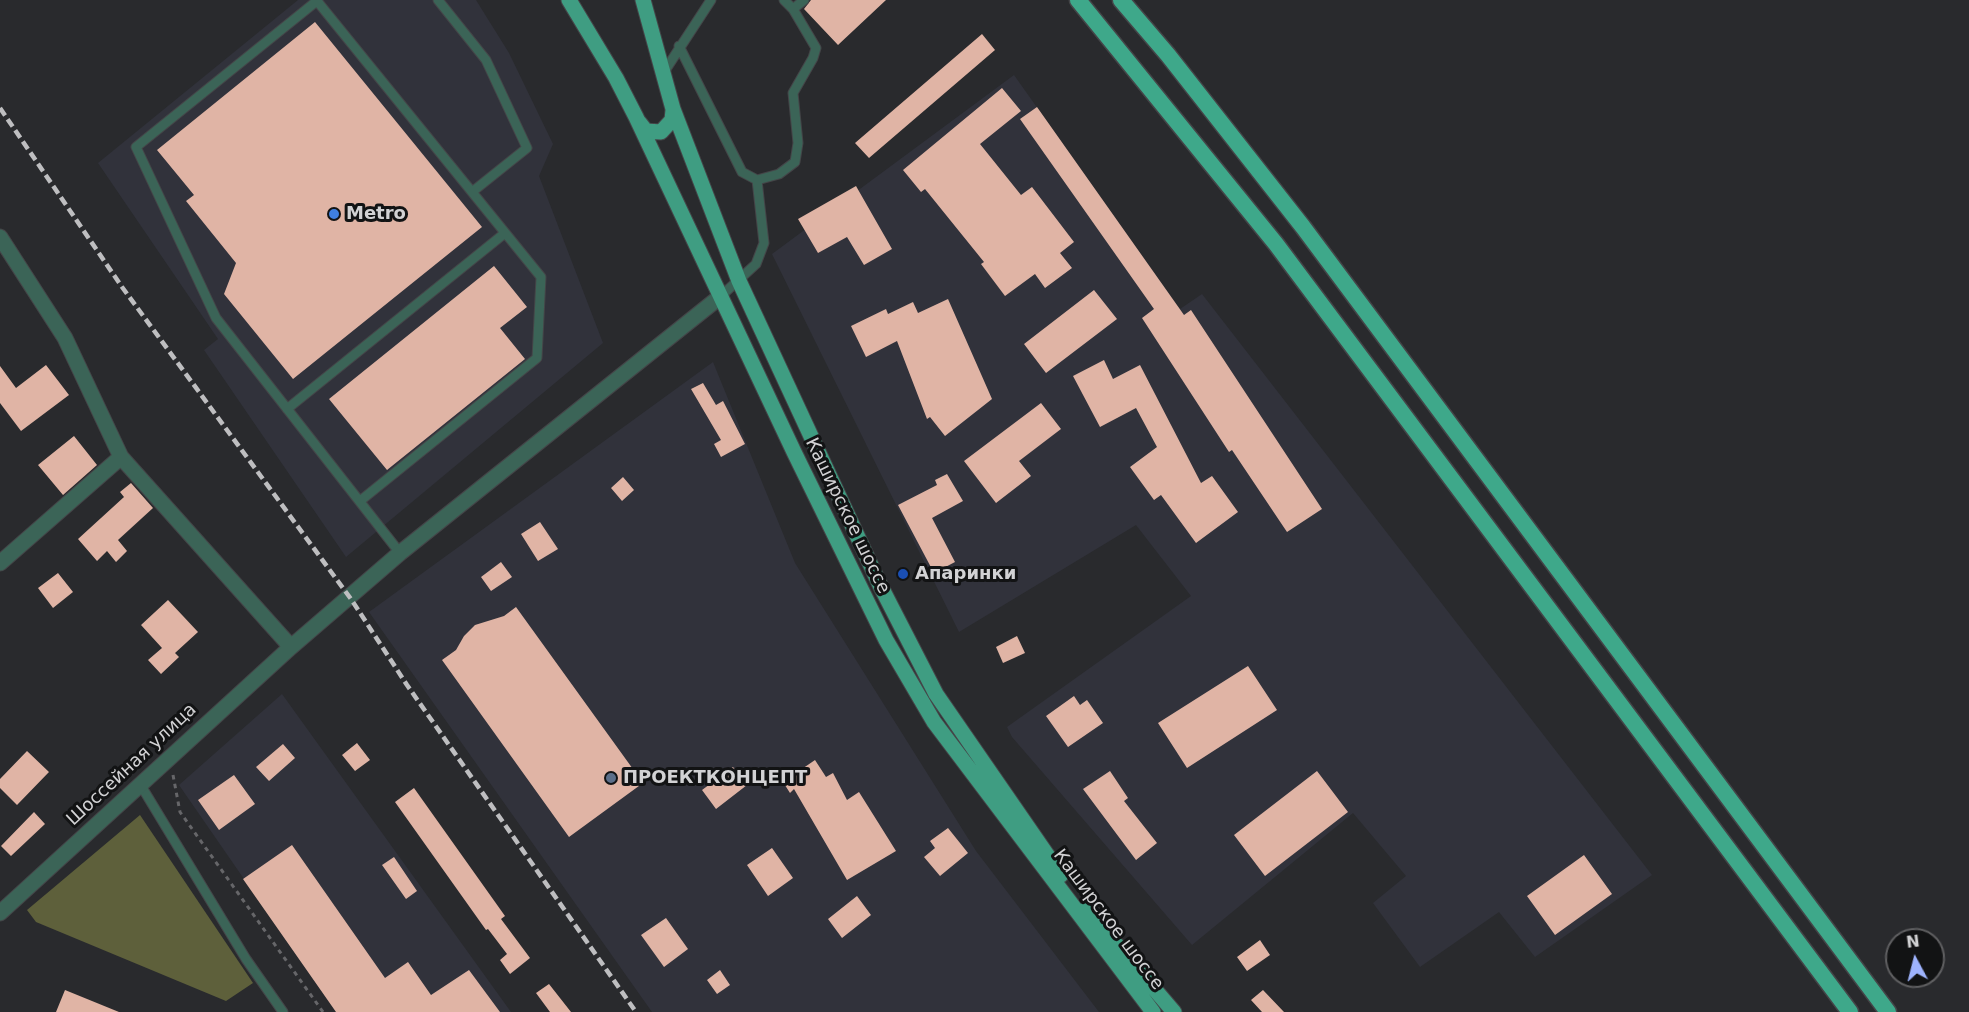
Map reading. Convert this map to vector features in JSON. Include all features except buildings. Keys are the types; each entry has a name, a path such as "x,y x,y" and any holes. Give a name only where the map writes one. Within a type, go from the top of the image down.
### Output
{"highway":[{"path":"1078,0 1276,244 1850,1012"},
{"path":"1121,0 1168,55 1303,227 1888,1012"}],"main road":[{"name":"Каширское шоссе","path":"569,0 616,78 636,117 886,640 934,722 1153,1012"},
{"name":"Каширское шоссе","path":"643,0 673,109 739,281 840,500 936,694 990,775 1083,905 1174,1012"},
{"path":"636,117 646,130 661,132 672,120 673,109"}],"street":[{"path":"0,237 65,338 121,457 291,647"},
{"name":"Шоссейная улица","path":"0,913 169,756 400,553 721,296"},
{"path":"0,563 121,457"}],"lane":[{"path":"360,501 537,358 541,277 318,0 136,147 216,318 400,553"},
{"path":"438,0 486,60 527,148 472,192"},
{"path":"664,72 711,0"},
{"path":"679,46 742,172 757,180 779,174 795,162 797,150 793,93 813,58 816,48 793,9 784,0"},
{"path":"793,9 804,0"},
{"path":"1068,0 1123,54"},
{"path":"721,296 756,264 764,243 757,180"},
{"path":"287,409 505,232"},
{"path":"140,784 246,959 283,1012"}],"path":[{"path":"169,756 180,812 323,1012"}],"shaded area":[{"path":"298,0 476,0 509,53 553,144 539,176 603,343 346,557 204,350 218,339 98,163"},
{"path":"1014,75 1180,309 1202,294 1652,875 1535,957 1499,912 1420,967 1373,903 1406,876 1353,813 1192,945 1012,737 1007,727 1191,596 1136,525 959,632 772,254"},
{"path":"713,362 795,563 976,851 1099,1012 652,1012 369,612"},
{"path":"282,694 511,1012 336,1012 179,785"}],"green space":[{"path":"140,815 253,983 226,1001 36,922 27,910"}],"railway":[{"path":"0,108 122,287 351,599 407,685 636,1012"}],"place":[{"name":"Metro","path":"334,214"},
{"name":"Апаринки","path":"903,574"},
{"name":"ПРОЕКТКОНЦЕПТ","path":"611,778"}]}
